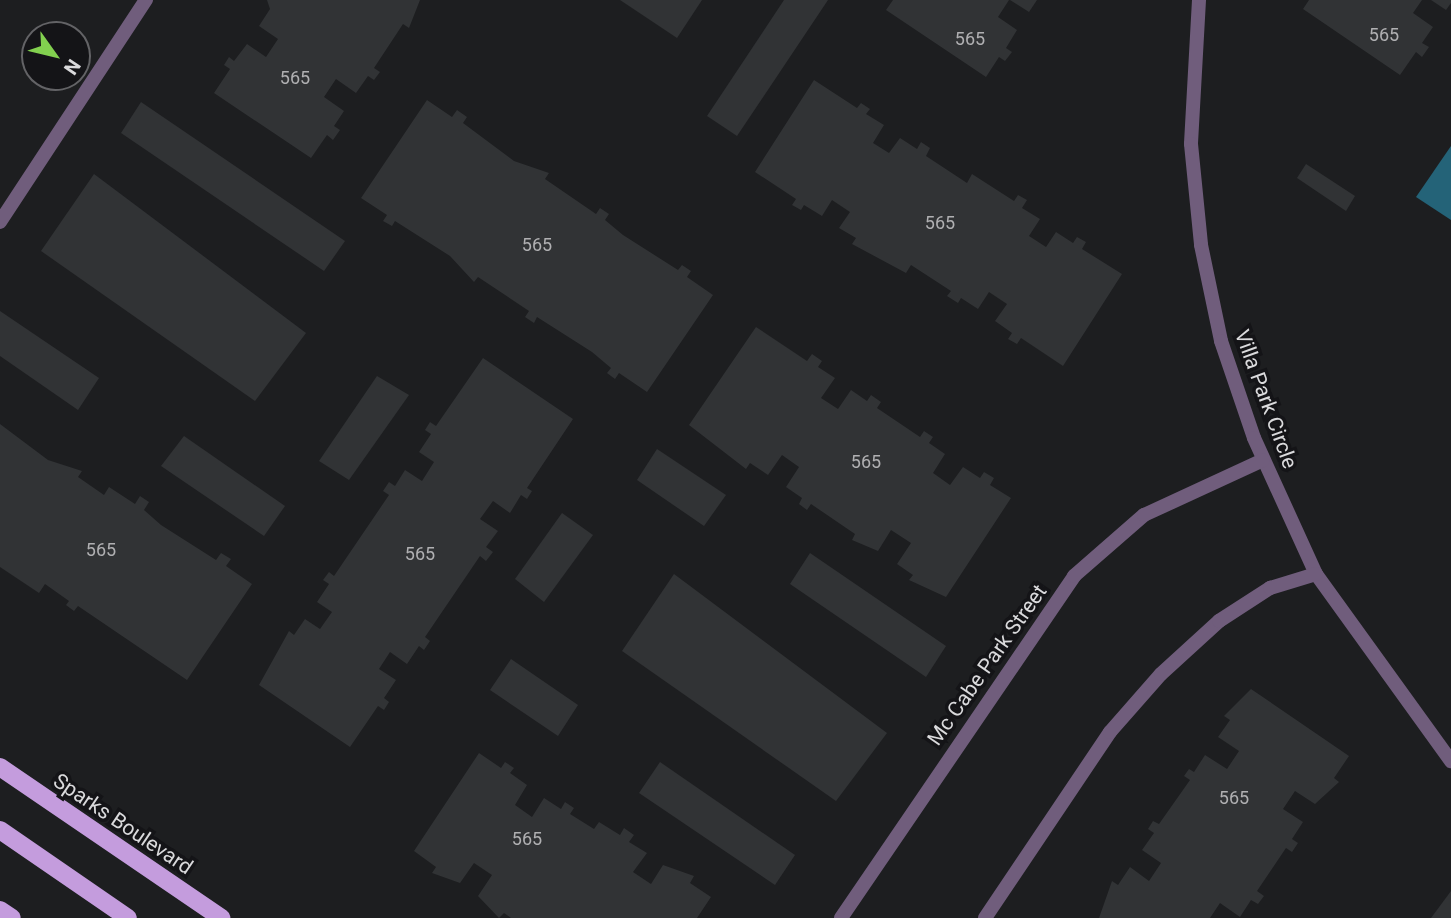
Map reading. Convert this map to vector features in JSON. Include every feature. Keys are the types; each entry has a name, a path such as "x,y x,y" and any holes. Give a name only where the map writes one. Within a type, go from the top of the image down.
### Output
{"main road":[{"name":"Sparks Boulevard","path":"0,767 221,918"},
{"path":"0,830 128,918"},
{"path":"0,910 12,918"}],"lane":[{"path":"0,222 146,0"},
{"name":"Villa Park Circle","path":"1199,0 1191,144 1201,245 1221,341 1263,460 1316,573 1451,761"},
{"name":"Mc Cabe Park Street","path":"841,918 1074,576 1144,515 1211,481 1263,460"},
{"path":"985,918 1111,732 1161,674 1260,594 1316,573"}],"water":[{"path":"1451,146 1451,220 1416,197"}],"building":[{"path":"267,0 420,0 409,28 403,24 374,68 380,72 374,80 368,76 356,93 336,79 324,97 344,111 334,126 340,130 333,140 327,135 311,158 214,93 230,69 224,65 229,57 234,61 247,44 266,57 278,39 259,26 270,9"},
{"path":"620,0 702,0 677,38"},
{"path":"784,0 828,0 737,136 707,116"},
{"path":"893,0 1009,0 998,17 1017,30 1006,48 1012,52 1005,61 999,57 986,77 886,10"},
{"path":"1010,0 1037,0 1029,12"},
{"path":"1309,0 1422,0 1413,13 1433,27 1422,43 1429,47 1422,57 1416,52 1400,75 1303,9"},
{"path":"1431,0 1451,0 1451,3 1446,10"},
{"path":"814,80 857,108 861,103 870,109 866,114 884,125 873,143 889,153 900,138 917,149 921,142 930,148 926,156 967,183 972,174 1014,201 1018,195 1027,200 1022,208 1040,219 1029,236 1046,247 1056,232 1073,243 1077,237 1086,242 1082,249 1122,274 1063,366 1021,338 1017,344 1008,339 1012,333 995,321 1007,304 989,292 978,309 961,298 958,303 947,296 951,291 911,265 906,273 852,244 856,238 839,228 850,212 832,200 822,216 804,205 801,210 792,205 796,199 755,172"},
{"path":"427,100 452,117 457,110 467,117 463,123 514,161 549,173 545,179 596,214 600,208 609,214 605,220 623,235 678,270 682,265 691,271 687,277 713,295 647,392 619,373 615,379 607,373 611,368 592,352 537,317 534,323 525,317 529,311 478,277 474,282 450,256 395,221 392,226 383,221 387,215 361,198"},
{"path":"141,102 345,241 324,271 121,133"},
{"path":"1306,164 1355,196 1346,211 1297,178"},
{"path":"94,174 306,333 255,401 41,251"},
{"path":"0,311 99,378 78,410 0,356"},
{"path":"756,327 807,361 812,354 822,361 818,367 835,378 821,398 838,409 851,390 867,401 871,395 881,402 877,408 920,437 924,431 933,437 929,443 945,454 933,473 950,485 963,467 980,478 984,472 994,478 990,485 1011,498 946,597 909,580 913,575 897,564 911,543 891,530 878,551 852,540 855,534 811,504 807,510 799,504 802,498 786,487 799,467 782,455 768,475 750,463 746,469 689,425"},
{"path":"483,358 573,419 527,488 532,491 527,499 521,495 510,513 493,501 480,519 498,531 486,547 493,552 486,561 480,556 425,637 430,641 424,650 419,646 407,664 390,652 379,669 396,680 384,698 389,702 384,710 378,706 350,747 259,685 289,631 294,635 305,619 320,629 332,612 317,602 329,584 323,580 329,572 334,576 389,495 383,491 389,482 395,486 405,470 422,481 434,462 419,452 431,434 425,430 430,422 436,426"},
{"path":"377,376 409,395 349,480 319,461"},
{"path":"0,424 48,460 82,471 78,477 104,495 109,487 135,504 140,496 149,502 144,510 161,525 216,560 221,553 231,559 226,566 252,584 187,680 78,606 74,611 66,605 69,601 45,584 39,593 0,567"},
{"path":"184,436 285,506 264,536 161,466"},
{"path":"657,449 726,495 704,526 637,480"},
{"path":"562,513 593,535 544,602 515,579"},
{"path":"810,553 946,646 926,677 790,584"},
{"path":"674,574 887,733 836,801 622,651"},
{"path":"511,659 578,705 558,736 490,690"},
{"path":"1251,689 1349,756 1334,778 1339,782 1315,804 1295,791 1283,809 1303,822 1292,839 1298,843 1292,852 1286,848 1257,891 1264,896 1258,904 1251,900 1240,917 1220,903 1210,918 1099,918 1112,881 1118,885 1130,867 1149,881 1161,863 1142,850 1154,833 1148,829 1153,821 1159,824 1190,780 1184,776 1189,769 1194,772 1205,755 1227,769 1239,751 1218,737 1230,720 1224,716"},
{"path":"479,753 501,768 505,762 514,768 510,773 527,785 515,805 532,817 544,798 561,809 565,802 574,808 570,814 594,829 599,822 620,835 624,828 634,835 629,842 647,853 633,872 651,884 663,865 694,876 690,883 711,897 697,918 511,918 504,913 499,918 478,896 492,875 474,863 460,883 432,873 436,867 414,851"},
{"path":"660,762 795,855 775,885 639,793"},
{"path":"1451,891 1451,918 1431,918"}]}
